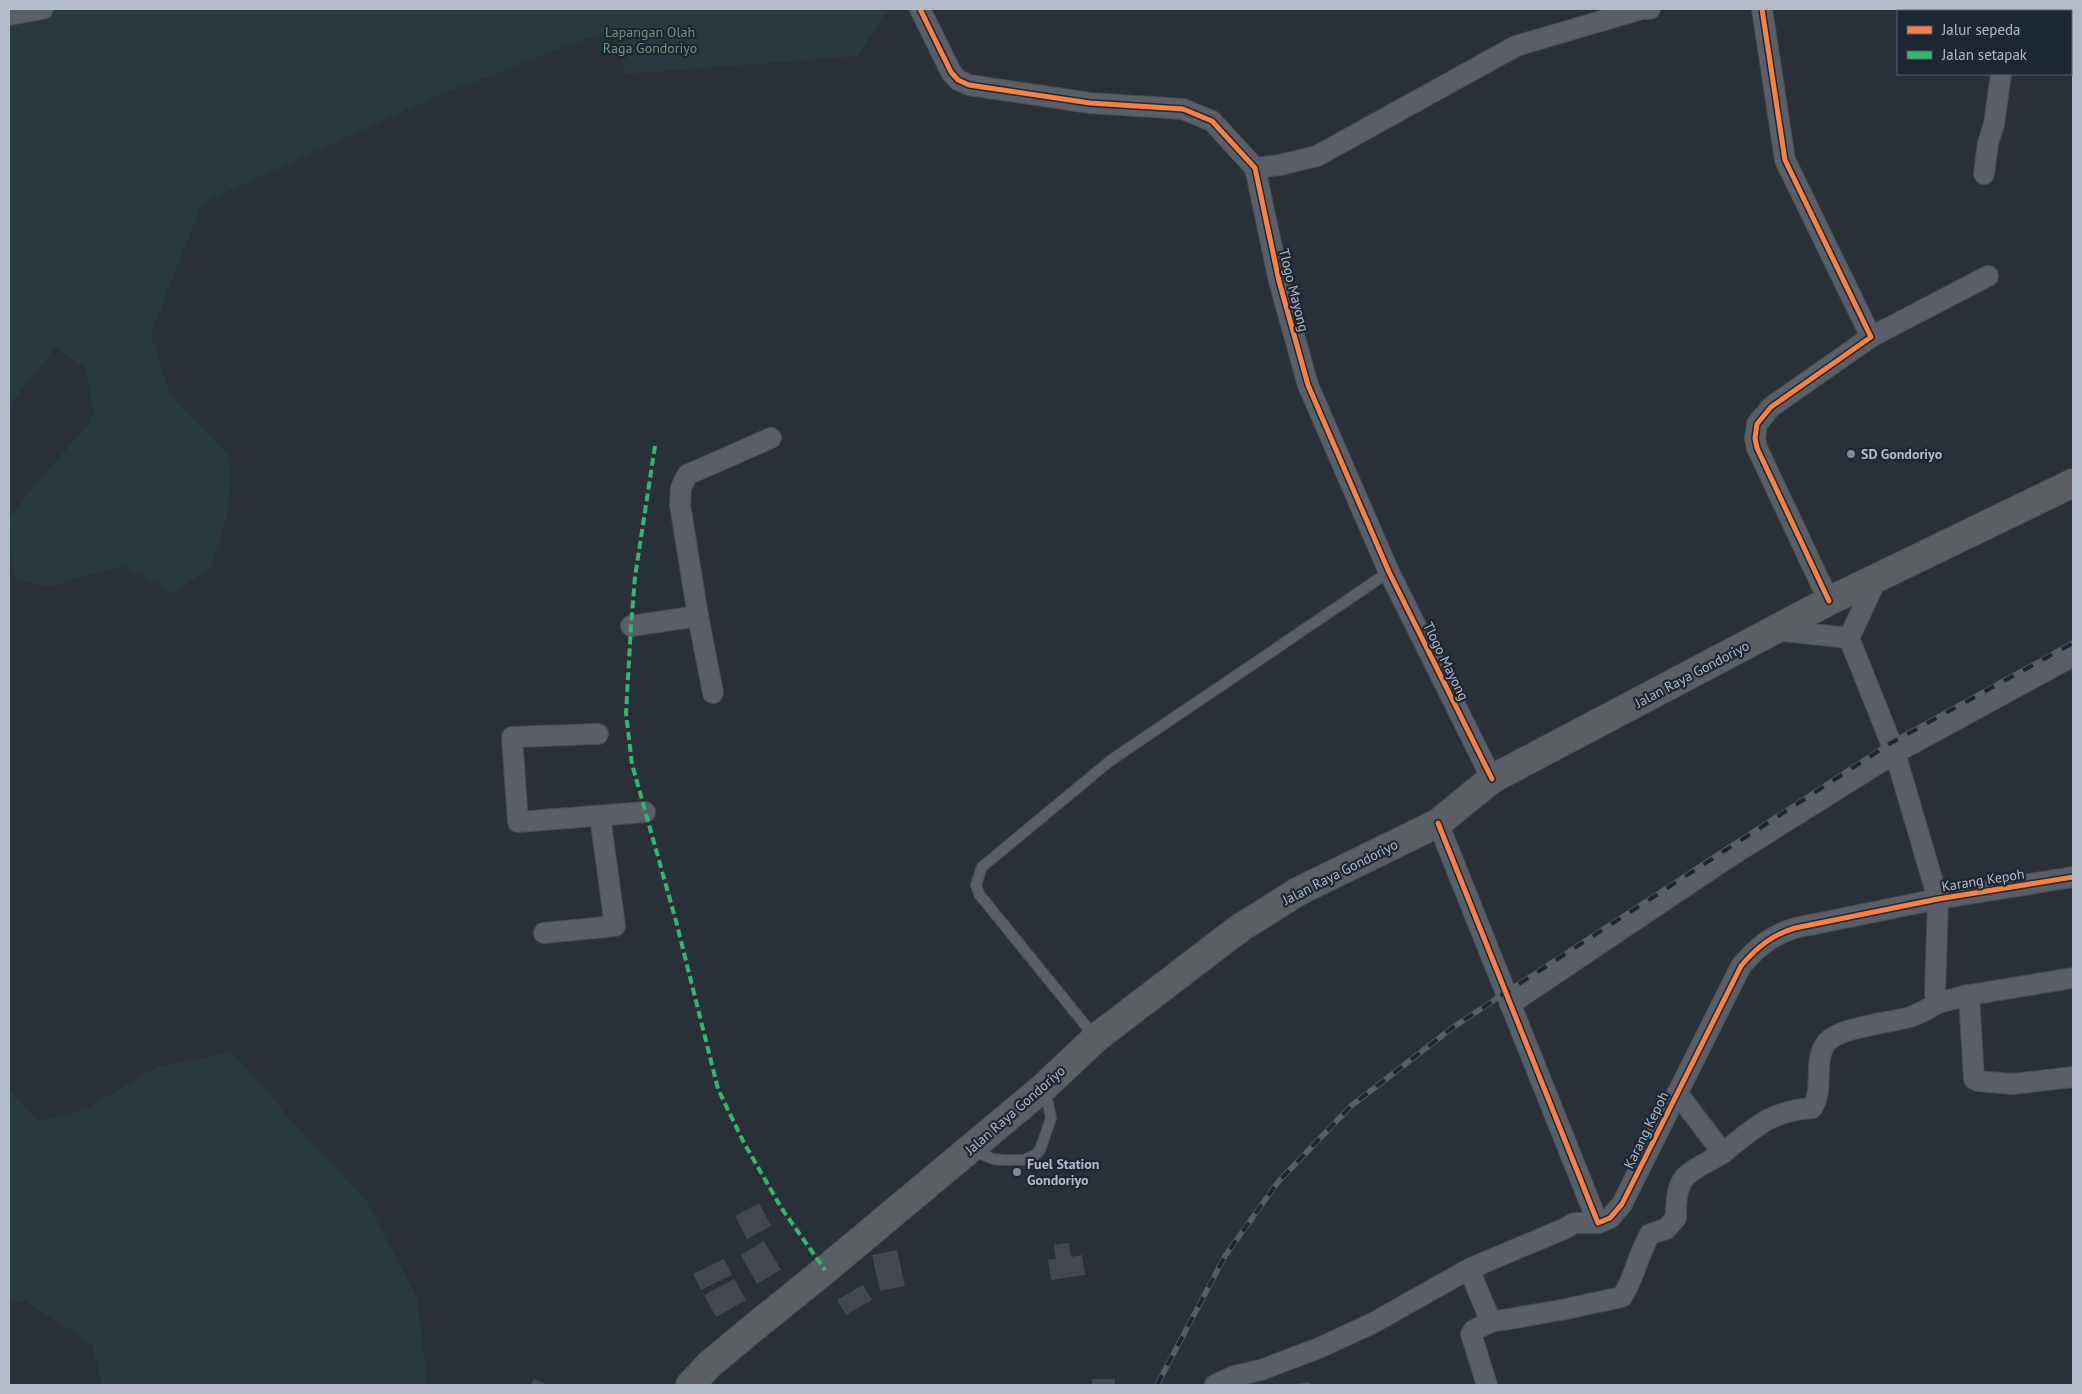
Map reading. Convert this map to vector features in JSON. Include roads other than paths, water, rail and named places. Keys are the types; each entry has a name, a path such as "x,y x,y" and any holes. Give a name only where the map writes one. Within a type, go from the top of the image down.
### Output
{"highway":[{"name":"Jalan Raya Gondoriyo","path":"690,1385 710,1364 752,1328 833,1264 970,1150 1096,1038 1248,922 1299,891 1438,823 1492,780 1829,601 2073,483"}],"street":[{"path":"9,15 43,9"},
{"name":"Tlogo Mayong","path":"920,9 951,72 958,80 969,85 1090,103 1182,108 1212,121 1254,168 1279,281 1308,385 1389,572 1492,780"},
{"path":"1254,168 1280,165 1317,156 1516,46 1642,9 1650,9"},
{"path":"1762,9 1785,160 1871,337"},
{"path":"1984,174 1988,143 1994,124 2000,75"},
{"path":"1829,601 1757,448 1755,430 1757,424 1771,407 1871,337 1988,276"},
{"path":"713,693 680,505 681,488 686,475 771,438"},
{"path":"1775,630 1849,638 1878,578"},
{"path":"631,626 698,616"},
{"name":"Karang Kepoh","path":"1849,638 1895,753 1938,899"},
{"path":"1510,1004 1726,858 1895,753 2073,656"},
{"path":"598,734 512,737 518,822 645,812"},
{"path":"544,933 615,926 600,816"},
{"path":"1215,1385 1234,1376 1261,1370 1319,1348 1373,1323 1469,1269 1574,1223 1598,1223 1438,823"},
{"name":"Karang Kepoh","path":"1598,1223 1610,1218 1622,1204 1741,966 1766,941 1779,933 1796,928 1938,899 2073,877"},
{"path":"1938,899 1935,994 1938,1003"},
{"path":"1487,1385 1471,1334 1474,1330 1491,1322 1622,1297 1627,1289 1642,1247 1650,1234 1666,1230 1676,1218 1676,1199 1679,1184 1686,1176 1723,1153 1761,1122 1792,1109 1812,1108 1818,1100 1821,1055 1828,1042 1852,1029 1912,1017 1938,1003 1969,995 2073,978"},
{"path":"1969,995 1974,1079 2012,1084 2073,1077"},
{"path":"1677,1093 1723,1153"},
{"path":"1469,1269 1491,1322"}],"lane":[{"path":"1096,1038 980,894 976,885 982,867 1110,761 1389,572"},
{"path":"970,1150 993,1159 1005,1160 1023,1160 1035,1155 1040,1150 1050,1118 1044,1086"}],"railway":[{"path":"1157,1385 1225,1256 1278,1182 1351,1106 1452,1028 1891,743 2073,643"}],"place":[{"name":"SD Gondoriyo","path":"1851,454"},
{"name":"Fuel Station Gondoriyo","path":"1017,1172"}],"park label":[{"name":"Lapangan Olah Raga Gondoriyo","path":"650,40"}]}
